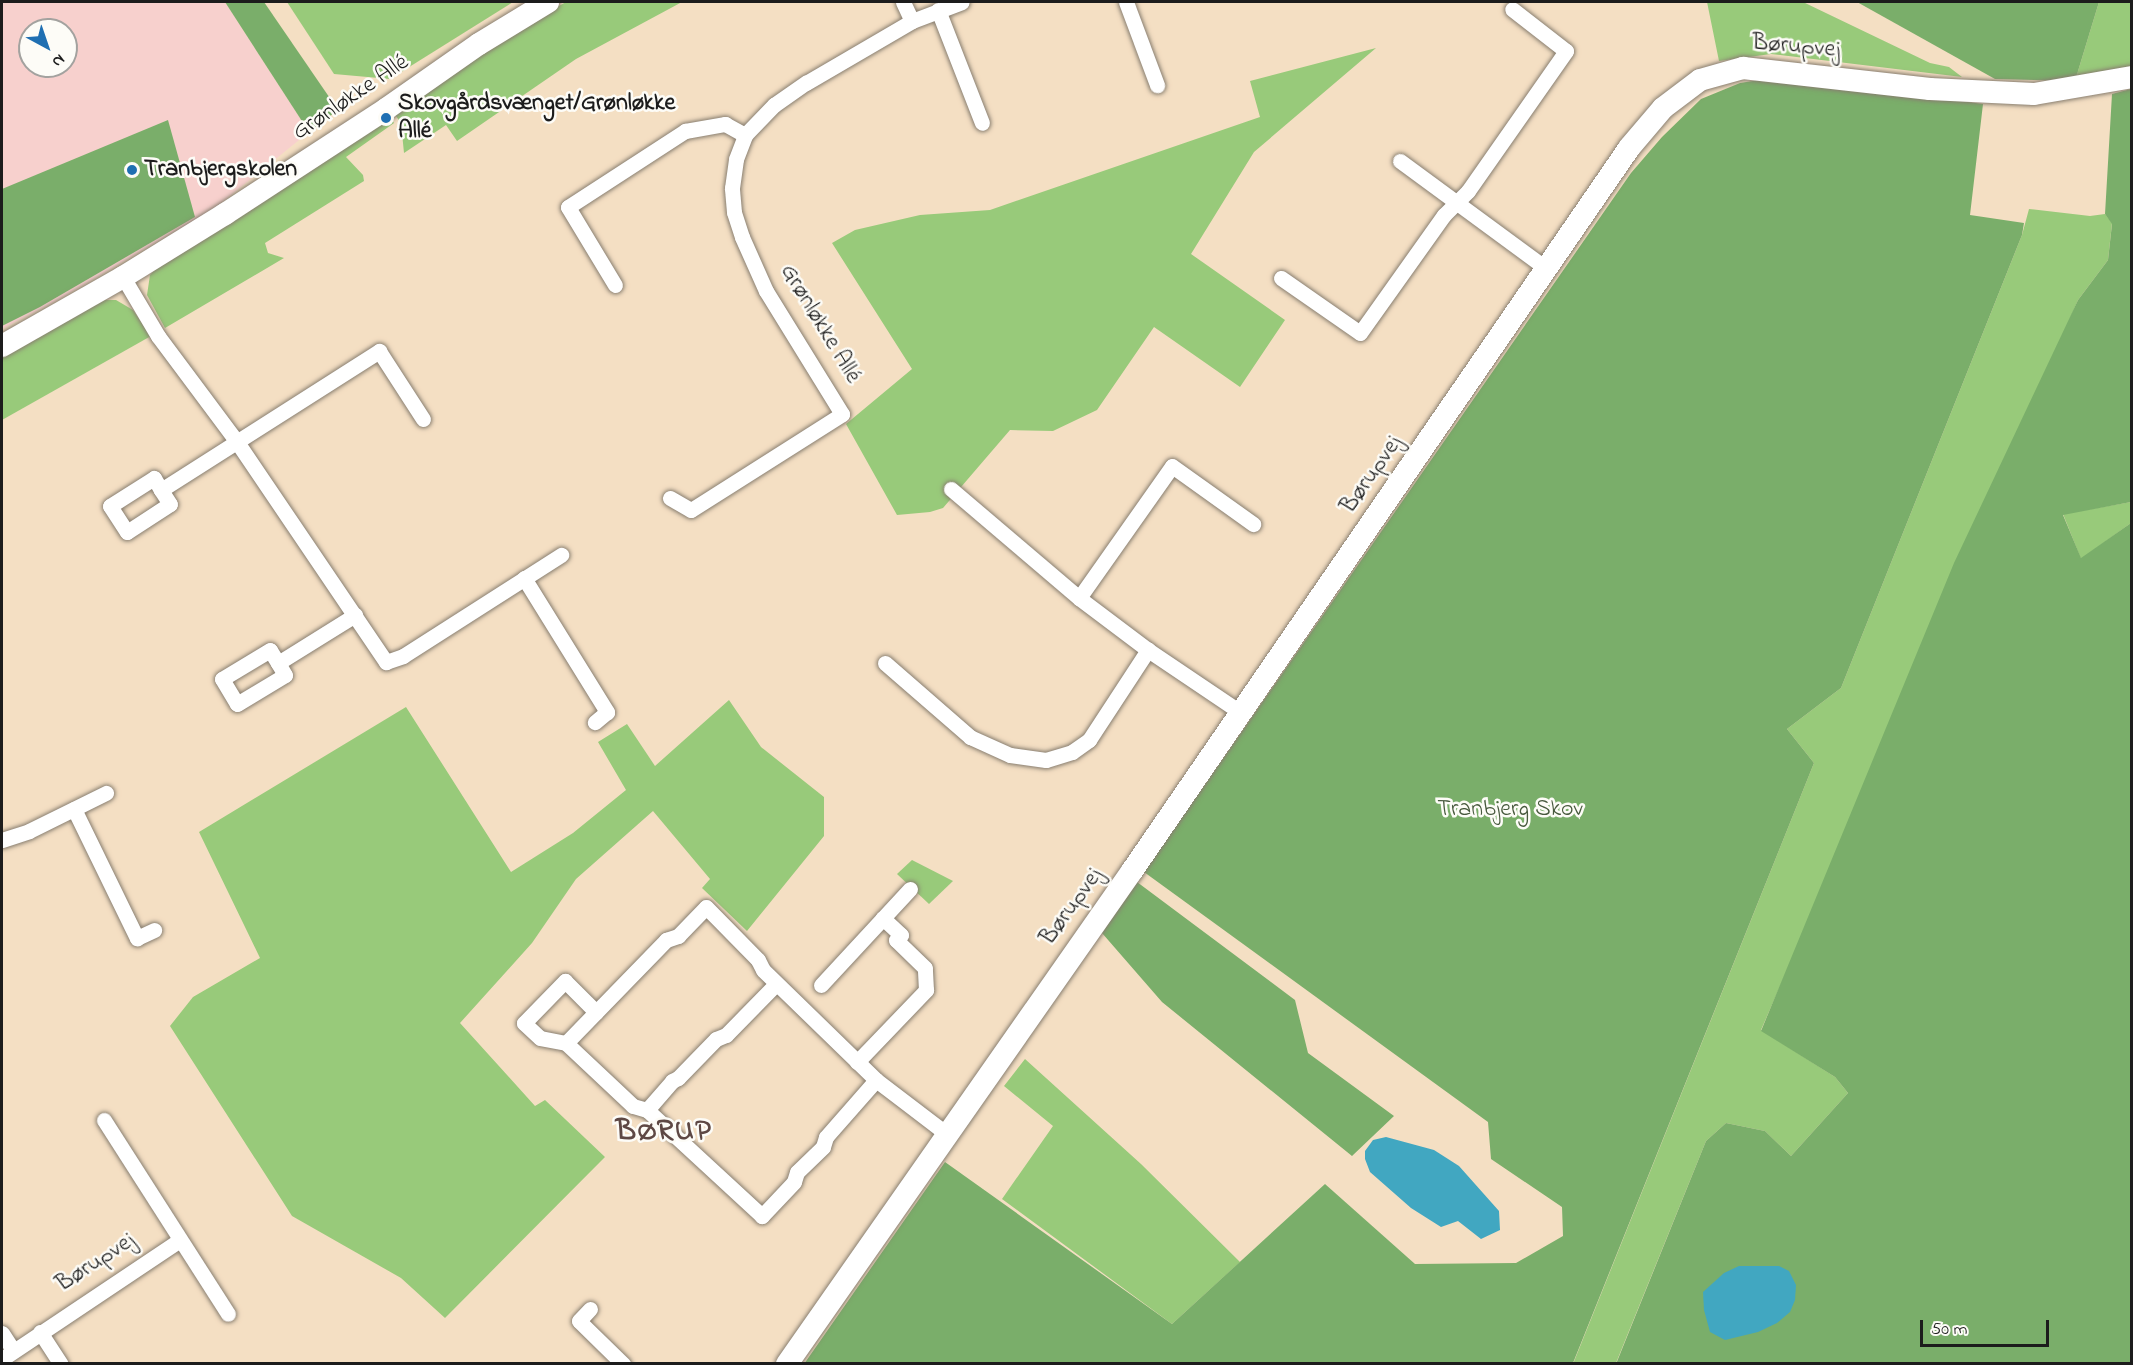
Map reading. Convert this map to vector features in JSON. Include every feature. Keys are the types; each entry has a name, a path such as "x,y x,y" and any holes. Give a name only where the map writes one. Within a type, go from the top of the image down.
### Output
{"street":[{"name":"Grønløkke Allé","path":"2,346 123,277 386,109 478,44 548,2"},
{"path":"903,2 912,21"},
{"name":"Grønløkke Allé","path":"670,498 691,510 842,414 766,291 742,237 734,212 732,188 736,159 745,135 774,105 912,21 962,2"},
{"path":"1126,2 1157,86"},
{"path":"1281,278 1360,333 1444,214 1468,191 1566,51 1512,9"},
{"path":"938,10 982,123"},
{"name":"Børupvej","path":"787,1364 1647,125 1683,91 1700,80 1743,68 1770,69 1930,88 2034,93 2076,89 2132,77"},
{"path":"615,285 568,207 685,131 726,124 745,135"},
{"path":"1400,161 1547,269"},
{"path":"123,277 158,336 237,442 386,662 403,656 561,555"},
{"path":"161,490 379,351 423,419"},
{"path":"1078,598 1172,466 1253,524"},
{"path":"951,489 1078,598 1148,650 1240,712"},
{"path":"524,578 608,712 595,722"},
{"path":"278,663 355,615"},
{"path":"885,663 970,737 1010,755 1046,760 1072,752 1089,740 1148,650"},
{"path":"2,840 29,831 106,793"},
{"path":"74,809 137,938 154,930"},
{"path":"821,985 910,889"},
{"path":"566,1043 666,940 678,936 706,907 758,960 763,970 776,984 876,1080 947,1134"},
{"path":"857,1062 926,990 925,968 896,940 901,935 884,918"},
{"path":"596,1012 565,981 524,1023 540,1038 566,1043 633,1106 646,1110 762,1216 794,1182 797,1172 823,1147 826,1137 876,1080"},
{"path":"646,1110 672,1081 678,1078 716,1039 726,1035 776,984"},
{"path":"104,1120 228,1314"},
{"name":"Børupvej","path":"2,1333 7,1355 180,1240"},
{"path":"590,1309 579,1321 623,1364"},
{"path":"40,1332 61,1364"}],"shaded area":[{"name":"Tranbjergskolen","path":"2,2 225,2 309,132 215,208 56,301 2,329"}],"green space":[{"path":"225,2 264,2 338,110 309,132"},
{"path":"287,2 513,2 390,79 334,74"},
{"path":"566,2 682,2 576,59 457,141 446,125 404,153 401,123 393,112 520,28"},
{"path":"1707,2 1803,2 1930,63 1949,67 1962,77 1771,54 1719,61"},
{"path":"1857,2 2099,2 2075,81 1995,79"},
{"path":"2099,2 2131,2 2131,67 2075,81"},
{"path":"1376,48 1254,152 1191,254 1285,320 1240,387 1154,327 1097,410 1053,431 1010,430 943,508 930,512 897,515 846,424 912,369 832,243 855,230 920,215 990,210 1260,117 1250,81"},
{"name":"Tranbjerg Skov","path":"1778,77 1983,104 1970,215 2024,223 2022,235 1841,688 1787,729 1814,763 1573,1363 804,1364 945,1162 1172,1324 1325,1184 1415,1264 1516,1263 1563,1236 1562,1207 1491,1159 1488,1122 1144,872 1631,173 1662,137 1701,99 1740,83"},
{"path":"2131,89 2131,502 2063,515 2081,558 2131,523 2131,1363 1616,1364 1706,1141 1726,1123 1765,1131 1791,1156 1848,1093 1835,1077 1761,1031 1954,563 2078,300 2108,260 2112,224 2105,214 2112,94"},
{"path":"390,117 394,123 346,157 363,175 364,181 265,243 268,253 284,258 165,328 147,295 150,275 159,265"},
{"path":"168,120 195,217 40,307 2,326 2,189"},
{"path":"2029,209 2090,216 2105,214 2112,223 2108,260 2078,300 1761,1030 1835,1077 1848,1093 1791,1156 1765,1131 1726,1123 1706,1141 1616,1363 1573,1364 1814,763 1787,729 1841,688 2022,235"},
{"path":"103,300 116,300 133,310 151,336 2,420 2,354"},
{"path":"2131,502 2131,523 2081,559 2063,514"},
{"path":"729,700 761,747 824,797 824,836 747,931 702,888 710,879 653,811 576,879 532,943 460,1023 535,1106 545,1100 605,1157 445,1318 401,1278 292,1216 170,1026 193,997 260,958 199,832 406,707 511,872 573,833 626,790 598,742 627,724 655,766"},
{"path":"912,860 953,881 929,904 897,874"},
{"path":"1137,882 1295,1000 1308,1053 1394,1116 1352,1156 1162,1002 1102,933"},
{"path":"1025,1059 1141,1164 1240,1262 1172,1324 1002,1199 1053,1126 1004,1086"}],"water":[{"path":"1386,1137 1434,1150 1459,1166 1499,1211 1500,1230 1481,1239 1458,1221 1441,1227 1411,1208 1370,1172 1365,1159 1365,1151 1373,1140"},
{"path":"1739,1266 1779,1266 1789,1271 1796,1285 1795,1300 1790,1312 1777,1323 1758,1332 1725,1340 1710,1332 1704,1310 1703,1292 1724,1273"}],"place":[{"name":"Skovgårdsvænget/Grønløkke Allé","path":"386,118"},
{"name":"Tranbjergskolen","path":"132,170"}],"district":[{"name":"BØRUP","path":"664,1132"}]}
